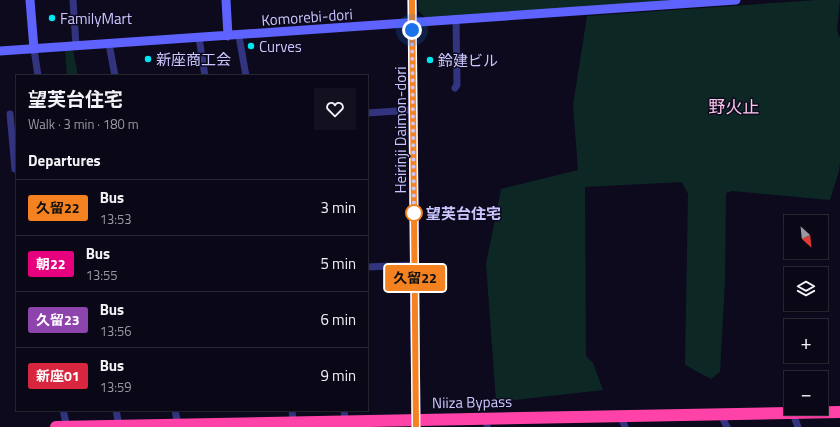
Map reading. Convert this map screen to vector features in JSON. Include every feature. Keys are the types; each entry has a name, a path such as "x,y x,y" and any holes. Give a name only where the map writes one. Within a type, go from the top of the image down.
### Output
{"highway":[{"name":"Niiza Bypass","path":"417,424 840,412"},
{"name":"Niiza Bypass","path":"56,427 178,425 293,415 345,415 417,424 487,426 797,423 840,418"}],"street":[{"path":"30,0 38,75"},
{"path":"73,0 76,46"},
{"path":"226,0 228,36"},
{"name":"Heirinji Daimon-dori","path":"412,0 417,424"},
{"name":"Komorebi-dori","path":"0,51 239,36 412,22 736,0"},
{"path":"455,88 457,85 456,19"},
{"path":"239,36 246,75"},
{"path":"199,38 205,75"},
{"path":"109,44 115,75"},
{"path":"368,113 413,110"},
{"path":"10,114 16,169"},
{"path":"368,267 415,265"},
{"path":"63,411 67,427"},
{"path":"116,411 119,426"},
{"path":"175,411 178,425"}],"green space":[{"path":"418,0 707,0 426,18 418,11"},
{"path":"817,0 840,0 837,30 840,38 839,171 830,200 732,191 726,193 725,281 720,372 711,379 685,365 688,194 682,182 585,187 586,356 593,363 603,390 496,402 486,264 501,189 578,170 573,105 587,16"},
{"path":"65,50 73,50 78,75 67,75"}],"bus line":[{"name":"久留22","path":"412,0 416,427"}],"place":[{"name":"FamilyMart","path":"52,18"},
{"name":"Curves","path":"251,46"},
{"name":"新座商工会","path":"148,59"},
{"name":"鈴建ビル","path":"430,60"},
{"name":"望芙台住宅","path":"414,213"}],"district":[{"name":"野火止","path":"734,107"}],"route":[{"path":"412,30 414,89 414,213"}]}
